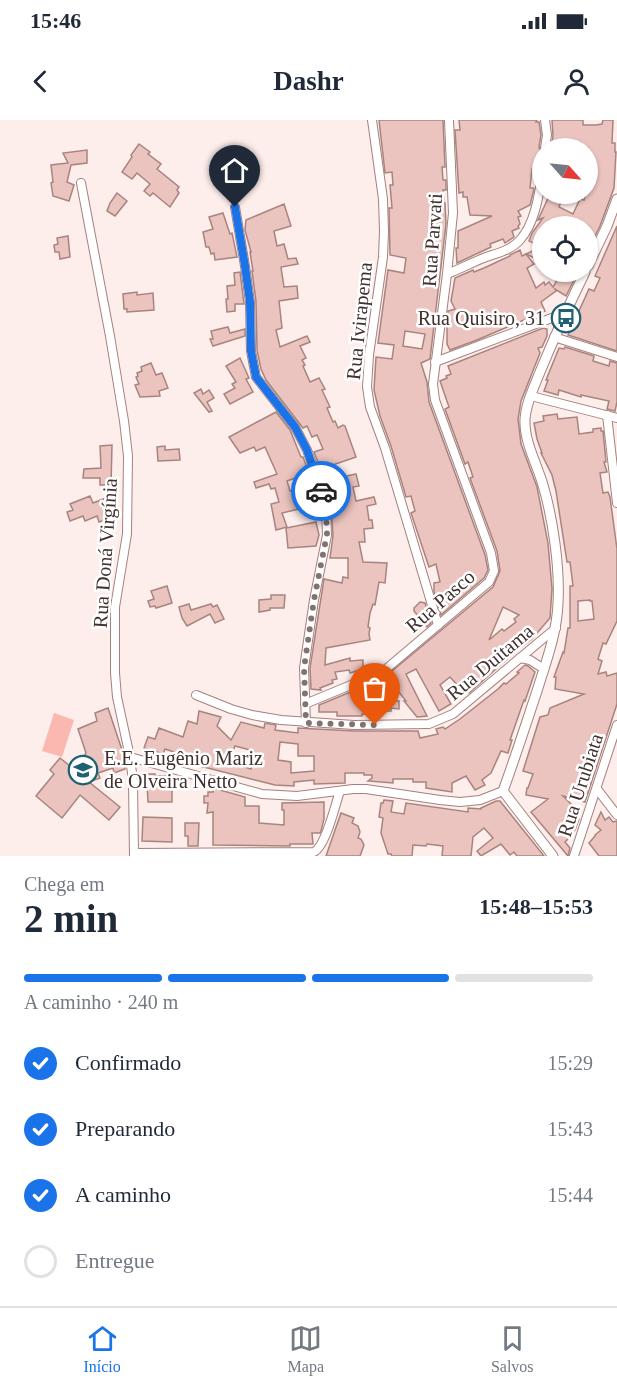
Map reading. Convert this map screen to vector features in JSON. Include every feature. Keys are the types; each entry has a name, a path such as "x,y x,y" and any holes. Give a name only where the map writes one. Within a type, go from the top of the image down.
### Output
{"street":[{"name":"Rua Ivirapema","path":"372,120 383,199 384,257 369,355 370,407 385,448 438,625"},
{"name":"Rua Parvati","path":"435,362 453,213 448,120"},
{"path":"545,120 547,138"},
{"name":"Rua Doná Virgínia","path":"81,183 110,336 128,456 127,534 115,607 115,674 117,697 133,781 134,855"},
{"path":"598,245 617,199"},
{"path":"447,274 505,251 519,241 529,225 536,204"},
{"path":"235,207 250,302 251,351 256,377 295,427 319,482 326,510 327,534 304,668 306,723"},
{"path":"503,791 544,669 556,627 558,602 553,532 548,506 526,432 527,407 554,337 580,282"},
{"path":"435,362 565,313"},
{"path":"554,337 617,357"},
{"name":"Rua Pasco","path":"305,704 375,675 402,657 489,582 494,571 491,553 435,400 433,384 435,362"},
{"path":"531,396 617,418"},
{"path":"607,415 617,503"},
{"name":"Rua Duitama","path":"196,695 252,715 281,720 354,725 418,725 441,720 453,714 556,627"},
{"path":"520,657 544,669"},
{"name":"Rua Urubiata","path":"574,856 617,725"},
{"path":"130,757 262,794 297,796 366,789 460,802 480,800 503,791"},
{"path":"597,789 617,815"},
{"path":"134,855 314,852 323,843 340,791"},
{"path":"503,791 553,856"}],"shaded area":[{"path":"54,713 74,720 62,757 42,751"}],"building":[{"path":"379,120 443,120 445,167 442,167 443,180 446,180 446,190 443,190 446,224 430,359 421,363 427,382 429,402 485,555 488,570 484,578 441,615 434,592 434,583 440,582 436,564 429,567 411,513 415,511 411,496 406,497 374,390 376,357 392,359 394,345 378,343 388,270 404,273 406,258 390,255 389,208 392,208 390,185 393,185 392,172 385,173","holes":["405,331 425,334 422,349 403,346"]},
{"path":"459,120 537,120 541,135 540,138 532,138 530,188 532,188 532,197 530,205 518,211 521,216 518,217 520,224 519,228 512,231 514,237 505,243 503,239 490,244 491,247 457,263 458,231 492,216 470,215 467,197 463,197 463,192 459,193 455,130 460,130"},
{"path":"552,120 583,120 583,125 596,125 602,124 603,120 613,120 612,143 615,143 616,152 614,188 598,230 598,216 540,216 545,204 560,204 559,207 573,214 578,204 598,204 598,138 553,138"},
{"path":"139,144 161,164 157,169 179,187 177,190 179,193 170,207 153,193 150,196 144,191 150,184 137,173 132,179 122,172"},
{"path":"87,150 87,163 71,165 67,182 74,185 69,201 53,196 51,165 68,163 63,153"},
{"path":"117,193 127,201 115,216 107,211"},
{"path":"284,204 291,226 274,231 277,246 284,244 288,259 296,258 298,264 281,267 284,287 297,286 298,298 279,301 282,328 276,330 280,347 307,336 310,342 300,346 306,358 302,360 305,365 303,366 310,382 319,378 325,389 322,390 330,407 327,408 333,422 335,421 338,428 345,426 356,457 321,469 314,452 323,449 317,435 312,437 307,426 303,428 266,380 257,350 256,301 251,252 245,230 246,220"},
{"path":"223,213 230,234 232,233 237,257 215,260 214,253 211,254 209,247 206,247 203,232 213,229 209,217"},
{"path":"617,226 617,351 568,335 589,289 594,291 600,278 598,269"},
{"path":"68,236 70,257 60,259 59,252 55,252 54,245 58,244 57,238"},
{"path":"520,250 522,256 526,254 532,262 532,265 527,268 536,288 544,282 545,285 549,282 553,287 556,282 573,282 566,296 555,289 556,291 541,302 545,311 450,350 447,344 447,321 448,311 455,309 451,301 455,278 484,268"},
{"path":"240,272 244,304 235,304 235,311 227,312 227,286 235,285 234,273"},
{"path":"137,292 137,295 153,293 154,310 127,312 127,309 124,309 123,294"},
{"path":"228,327 230,333 245,329 245,336 213,346 210,339 213,339 211,331"},
{"path":"543,328 547,329 547,336 542,347 538,348 540,353 521,401 518,419 521,444 537,487 548,543 552,589 550,618 532,639 469,693 463,686 460,688 450,677 440,685 451,704 439,711 416,669 406,674 427,716 417,717 386,676 493,587 500,571 497,551 470,478 473,477 468,462 465,464 445,409 449,407 440,381 451,374 448,366","holes":["503,607 519,615 514,619 516,622 504,631 502,629 489,640"]},
{"path":"565,347 594,356 593,361 609,366 610,361 617,363 615,411 607,409 609,401 581,395 581,397 559,390 558,395 544,391 559,348 564,349"},
{"path":"240,358 249,378 246,379 253,392 230,404 224,394 235,388 232,384 236,382 226,366"},
{"path":"151,363 156,375 162,373 168,388 159,391 160,396 140,397 135,385 139,384 137,373 142,371 141,367"},
{"path":"201,389 203,394 209,390 214,398 207,402 212,411 209,412 194,393"},
{"path":"276,412 290,430 309,473 287,481 290,491 313,484 319,505 282,513 287,527 276,530 271,504 279,502 275,488 271,489 269,484 256,488 254,482 277,474 265,447 256,451 254,447 240,453 229,437"},
{"path":"557,414 558,419 577,417 579,434 601,428 603,431 606,462 604,462 607,472 600,473 603,493 608,492 610,497 617,549 617,621 606,644 603,643 598,659 602,661 598,674 606,672 607,676 617,673 617,704 585,802 563,796 580,813 577,816 579,819 575,830 565,842 570,848 568,856 531,812 548,799 526,795 533,774 523,771 540,717 548,715 550,708 584,694 555,689 556,677 554,677 564,653 568,628 570,628 570,586 573,586 556,491 552,475 541,453 534,423 544,421 543,416","holes":["578,601 592,601 594,619 578,621"]},
{"path":"112,445 111,485 100,485 100,478 83,478 84,469 101,468 100,446"},
{"path":"165,446 165,450 179,449 180,460 158,461 157,447"},
{"path":"356,474 359,486 353,487 356,501 374,497 376,504 367,506 373,528 364,529 365,542 359,542 363,562 387,563 385,583 379,582 375,605 373,604 370,613 368,627 370,628 370,640 326,648 325,665 350,658 350,661 363,660 363,669 350,673 349,670 335,672 337,679 332,680 333,683 320,688 321,690 311,689 310,668 324,579 342,583 343,577 348,578 348,558 330,558 334,509 325,481"},
{"path":"90,496 93,503 106,498 113,517 99,522 97,516 85,521 83,516 70,521 67,512 73,510 70,504"},
{"path":"316,522 319,535 316,546 288,548 286,528"},
{"path":"167,586 172,603 156,608 155,606 150,607 148,601 154,599 151,591"},
{"path":"271,595 285,595 284,608 270,608 270,610 259,612 259,600 271,599"},
{"path":"420,602 425,603 431,623 427,627 414,611"},
{"path":"189,604 191,610 211,604 213,607 217,605 224,619 215,623 210,614 187,626 179,607"},
{"path":"525,665 535,672 510,740 512,740 508,753 501,751 491,773 482,780 485,785 475,790 466,776 452,783 452,792 426,788 426,782 413,782 413,779 393,779 393,783 368,781 372,775 364,775 364,773 345,773 345,783 314,784 314,780 294,782 294,786 275,785 192,764 185,761 187,755 165,749 163,754 144,748 148,737 155,739 159,728 183,737 188,721 197,724 199,711 221,717 217,726 231,740 241,722 264,728 265,723 276,725 275,730 298,733 298,728 418,731 420,738 438,734 436,729 443,727 445,729 460,719 504,683 506,684 519,673 517,672","holes":["280,742 298,744 298,756 314,756 314,771 291,773 291,762 278,760","235,746 254,751 251,769 229,762"]},
{"path":"348,693 380,693 379,697 384,697 384,700 399,701 399,709 391,708 391,711 378,711 377,715 362,714 362,716 337,716 337,712 319,712 319,705"},
{"path":"108,708 122,750 125,769 114,773 113,768 98,773 100,778 89,782 120,807 109,820 80,795 62,818 36,796 54,774 50,770 60,758 75,770 86,753 78,729 97,721 95,713"},
{"path":"143,775 172,776 172,802 148,802 147,783 143,781"},
{"path":"213,788 245,797 245,806 259,806 259,823 284,825 282,803 324,802 321,831 312,833 313,844 213,845 213,812 207,813 208,803 204,803 204,796 208,796 208,792 213,792"},
{"path":"384,800 393,801 391,812 404,814 406,803 468,812 468,808 481,809 500,801 544,856 517,856 514,852 510,855 501,844 481,856 477,851 493,838 484,828 473,837 471,856 442,856 443,846 427,844 426,846 413,845 412,856 392,856 388,854 381,833 383,818 379,817 381,803"},
{"path":"601,812 605,820 609,817 613,822 617,821 617,856 599,856 589,843 601,830 595,825"},
{"path":"341,813 354,818 352,823 358,826 360,832 358,838 364,845 360,856 326,856"},
{"path":"143,817 172,818 172,842 142,841"},
{"path":"185,823 199,823 198,846 188,846"}],"way so far":[{"path":"321,491 328,522 304,668 306,723 375,725"}],"place":[{"name":"Rua Quisiro, 31","path":"566,318"},
{"name":"E.E. Eugênio Mariz de Olveira Netto","path":"83,770"}],"route":[{"path":"235,207 250,302 251,351 256,377 295,427 307,450 321,491"}]}
